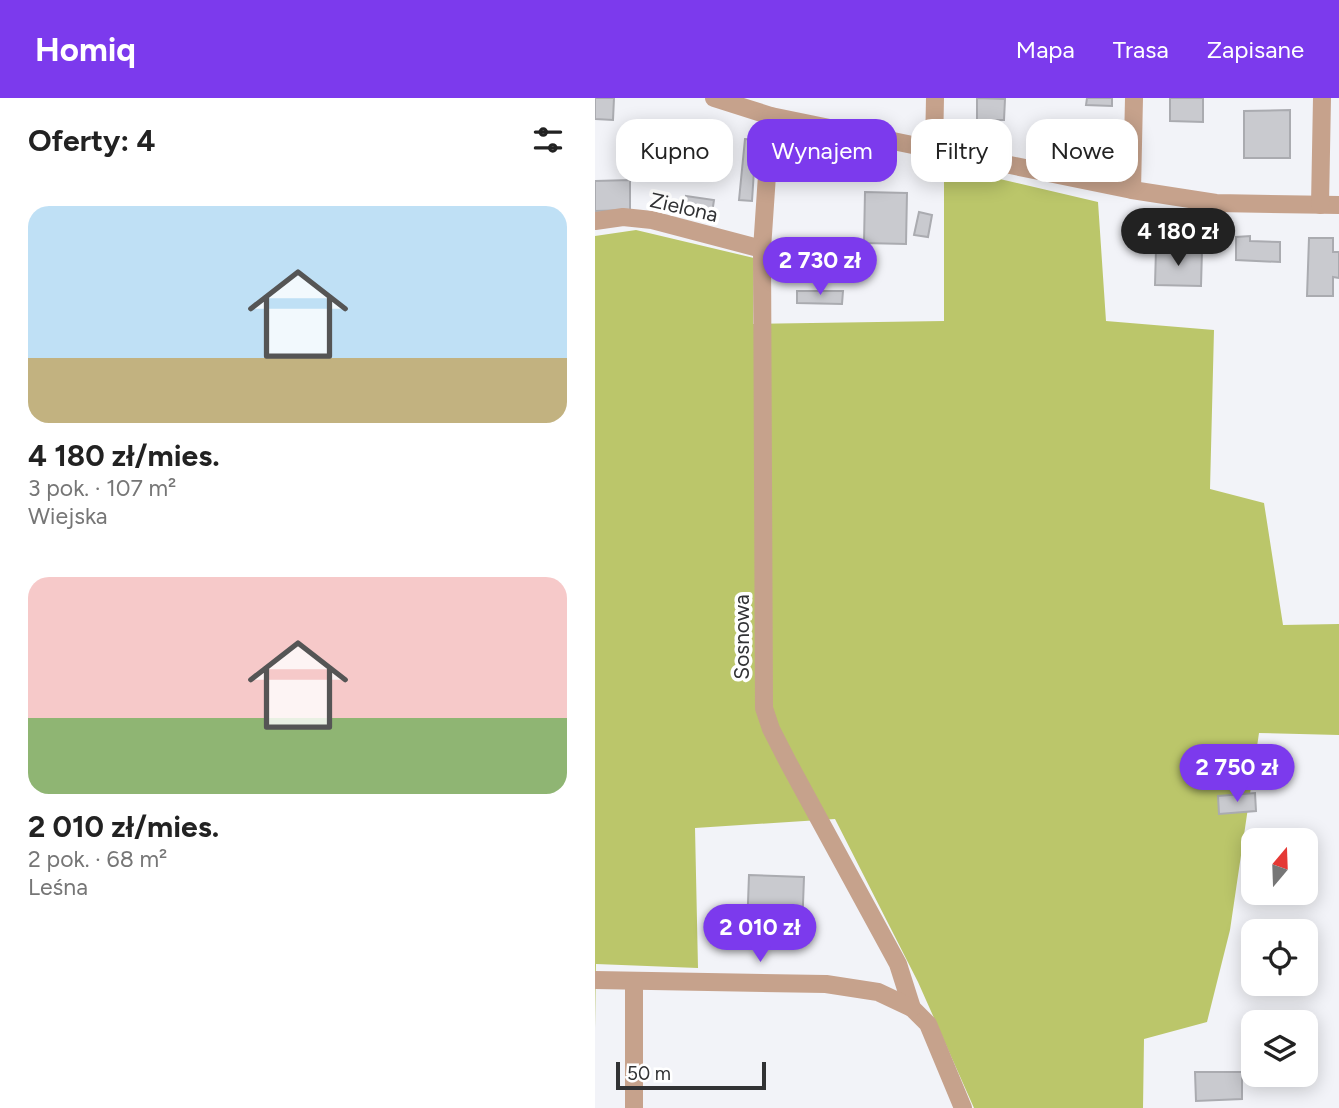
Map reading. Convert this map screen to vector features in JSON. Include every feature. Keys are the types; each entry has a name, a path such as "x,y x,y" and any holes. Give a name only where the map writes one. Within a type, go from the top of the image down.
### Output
{"street":[{"path":"714,98 772,116 911,144"},
{"path":"935,98 935,119"},
{"path":"1132,190 1134,98"},
{"path":"1320,205 1322,98"},
{"name":"Sosnowa","path":"772,116 762,249 764,708 771,729 789,764 898,964 912,1008 928,1024 963,1108"},
{"path":"1012,165 1132,190 1216,203 1339,205"},
{"name":"Zielona","path":"595,221 623,217 652,220 762,249"},
{"path":"595,980 826,984 878,992 912,1008"},
{"path":"634,982 634,1108"}],"green space":[{"path":"944,182 1012,182 1098,202 1106,321 1214,330 1210,489 1264,503 1283,625 1339,624 1339,735 1259,733 1245,828 1241,828 1241,855 1230,930 1207,1022 1144,1039 1143,1108 974,1108 918,982 835,819 695,828 698,968 596,964 595,1028 595,236 636,230 754,258 753,324 944,321"}],"building":[{"path":"595,98 614,98 613,120 595,119"},
{"path":"977,98 1005,99 1004,119 977,119"},
{"path":"1087,98 1112,98 1112,106 1086,105"},
{"path":"1170,98 1203,98 1203,122 1170,121"},
{"path":"1290,110 1290,158 1244,158 1244,111"},
{"path":"747,139 747,182 753,182 752,201 739,200"},
{"path":"595,181 630,182 630,210 595,211"},
{"path":"865,192 907,193 906,244 864,243"},
{"path":"686,196 714,200 711,220 683,215"},
{"path":"919,212 932,215 928,237 914,235"},
{"path":"1250,236 1250,241 1280,242 1280,262 1236,260 1236,237"},
{"path":"1309,238 1333,238 1333,252 1339,252 1339,278 1333,277 1333,296 1307,296"},
{"path":"1156,249 1202,250 1201,286 1155,285"},
{"path":"797,291 843,291 842,304 797,303"},
{"path":"1255,793 1256,811 1219,814 1218,796"},
{"path":"749,875 804,877 802,931 747,930"},
{"path":"1195,1072 1241,1072 1242,1099 1196,1101"}]}
